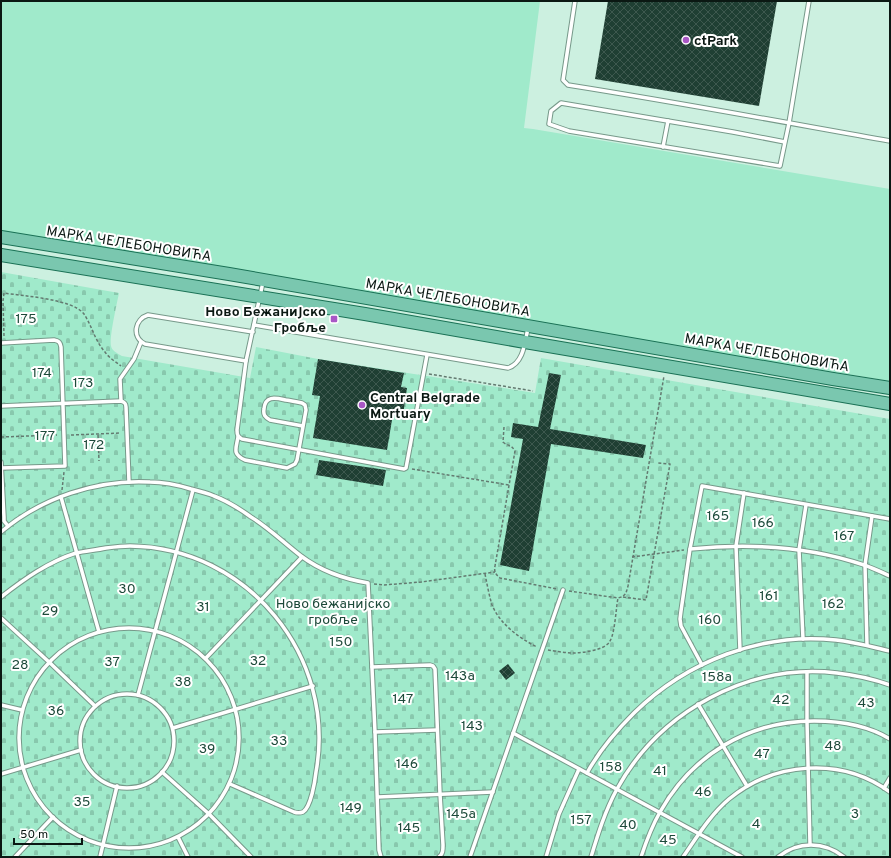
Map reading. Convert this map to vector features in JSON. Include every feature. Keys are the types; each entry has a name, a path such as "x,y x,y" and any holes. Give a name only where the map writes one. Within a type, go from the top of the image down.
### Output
{"main road":[{"name":"МАРКА ЧЕЛЕБОНОВИЋА","path":"1,237 263,280 890,388"},
{"path":"1,255 365,314 890,404"},
{"path":"830,394 833,379"}],"lane":[{"path":"575,1 563,80 568,85 647,97 890,141"},
{"path":"784,142 562,103 551,111 549,124 569,131 780,166 809,1"},
{"path":"663,147 668,121"},
{"path":"263,280 246,361 237,430 237,454 245,460 288,468 295,464 297,460 306,410 305,406 302,403 272,398 268,399 265,403 264,410 266,417 270,420 303,426"},
{"path":"246,361 141,342 136,336 136,327 143,317 148,315 253,332"},
{"path":"254,325 508,368 516,364 518,360 525,342 528,326"},
{"path":"1,468 65,466 61,347 59,342 54,340 3,343"},
{"path":"121,401 120,379 134,358 141,342"},
{"path":"238,437 299,450 404,469 406,468 427,355"},
{"path":"1,406 121,401 125,403 129,482"},
{"path":"1,462 4,521 8,526"},
{"path":"1,532 8,526 44,504 85,488 129,482 150,482 178,486 214,495 233,505 271,530 302,557 328,572 345,578 368,583 379,850 381,857"},
{"path":"702,665 681,626 680,619 690,549 702,486 890,519"},
{"path":"138,695 193,490"},
{"path":"740,650 736,546 744,493"},
{"path":"61,497 99,632"},
{"path":"803,639 799,550 806,505"},
{"path":"867,645 865,565 872,516"},
{"path":"1,597 32,574 58,560 76,553 130,546 176,552 208,564 226,573 244,585 274,615 288,633 306,669 312,686 318,716 318,758 310,801 306,809 301,813 294,812 230,784"},
{"path":"690,549 766,546 799,550 831,556 865,565 890,576"},
{"path":"206,658 302,557"},
{"path":"470,857 563,590"},
{"path":"1,618 95,706"},
{"path":"127,627 156,630 191,646 206,658 226,684 236,709 240,728 240,747 236,766 230,784 221,800 195,827 178,837 147,847 125,848 103,845 73,833 52,817 30,786 23,767 19,748 19,729 22,710 34,682 49,662 64,649 80,639 99,632 127,627"},
{"path":"587,773 616,733 637,710 663,688 702,665 725,654 765,643 803,639 836,640 867,645 890,651"},
{"path":"372,667 430,665 435,669 443,845 443,851 439,857"},
{"path":"807,672 810,844"},
{"path":"591,857 608,808 633,764 659,734 683,714 698,704 725,691 752,681 781,674 836,672 851,674 890,685"},
{"path":"173,728 312,686"},
{"path":"120,694 138,695 148,698 156,704 169,719 173,728 174,747 169,761 162,772 152,780 141,785 125,788 107,783 90,770 84,760 81,750 81,731 84,721 89,713 103,700 120,694"},
{"path":"698,704 747,786"},
{"path":"1,705 22,710"},
{"path":"641,857 659,813 685,776 706,757 746,734 762,728 784,723 807,721 847,724 873,731 890,739"},
{"path":"375,732 437,730"},
{"path":"513,733 742,857"},
{"path":"1,774 81,750"},
{"path":"683,857 713,816 728,800 747,786 766,777 787,770 809,767 834,769 859,775 890,792"},
{"path":"546,857 560,814 579,769"},
{"path":"162,772 209,814 251,857"},
{"path":"884,788 890,778"},
{"path":"100,857 117,786"},
{"path":"378,797 493,792"},
{"path":"15,857 52,817"},
{"path":"178,837 188,857"},
{"path":"778,857 790,849 810,844 832,849 844,857"}],"path":[{"path":"1,293 64,303 82,312 104,352 126,370"},
{"path":"3,343 4,293"},
{"path":"424,373 533,391"},
{"path":"623,597 628,586 664,376"},
{"path":"504,427 503,442 510,445 515,451 494,566 495,572 500,578 563,590 618,598 623,597 646,600 670,464 657,463"},
{"path":"98,434 99,461"},
{"path":"61,497 65,466"},
{"path":"406,468 509,485"},
{"path":"632,557 690,549"},
{"path":"368,583 384,585 421,582 495,572"}],"green space":[{"path":"1,1 540,1 524,128 890,189 890,381 263,280 1,232"},
{"name":"Ново бежанијско гробље","path":"1,272 119,293 111,336 111,346 115,352 122,356 250,378 256,347 318,359 535,393 541,358 890,419 890,857 1,857"}],"building":[{"name":"ctPark","path":"608,1 777,1 759,106 595,79"},
{"name":"Central Belgrade Mortuary","path":"318,359 404,373 401,387 407,388 403,415 393,414 387,450 313,438 320,396 312,395"},
{"path":"549,373 561,375 550,429 646,445 643,458 551,444 529,571 500,565 523,439 511,437 513,423 538,427"},
{"path":"319,460 386,470 383,486 316,475"},
{"path":"508,664 515,673 506,680 499,671"}],"place":[{"name":"ctPark","path":"686,40"},
{"name":"Ново Бежанијско Гробље","path":"334,319"},
{"name":"Central Belgrade Mortuary","path":"362,405"}],"park label":[{"name":"175","path":"26,318"},
{"name":"174","path":"42,372"},
{"name":"173","path":"83,382"},
{"name":"177","path":"45,435"},
{"name":"172","path":"94,444"},
{"name":"165","path":"718,515"},
{"name":"166","path":"763,522"},
{"name":"167","path":"844,535"},
{"name":"30","path":"127,588"},
{"name":"161","path":"769,595"},
{"name":"162","path":"833,603"},
{"name":"31","path":"203,606"},
{"name":"29","path":"50,610"},
{"name":"160","path":"710,619"},
{"name":"150","path":"341,641"},
{"name":"32","path":"258,660"},
{"name":"37","path":"112,661"},
{"name":"28","path":"20,664"},
{"name":"143a","path":"460,675"},
{"name":"158a","path":"717,676"},
{"name":"38","path":"183,681"},
{"name":"147","path":"403,698"},
{"name":"42","path":"781,699"},
{"name":"43","path":"866,702"},
{"name":"36","path":"56,710"},
{"name":"143","path":"472,725"},
{"name":"33","path":"279,740"},
{"name":"48","path":"833,745"},
{"name":"39","path":"207,748"},
{"name":"47","path":"762,753"},
{"name":"146","path":"407,763"},
{"name":"158","path":"611,766"},
{"name":"41","path":"660,770"},
{"name":"46","path":"703,791"},
{"name":"35","path":"82,801"},
{"name":"149","path":"351,807"},
{"name":"145a","path":"461,813"},
{"name":"3","path":"855,813"},
{"name":"157","path":"581,819"},
{"name":"4","path":"756,823"},
{"name":"40","path":"628,824"},
{"name":"145","path":"409,827"},
{"name":"45","path":"668,839"}]}
